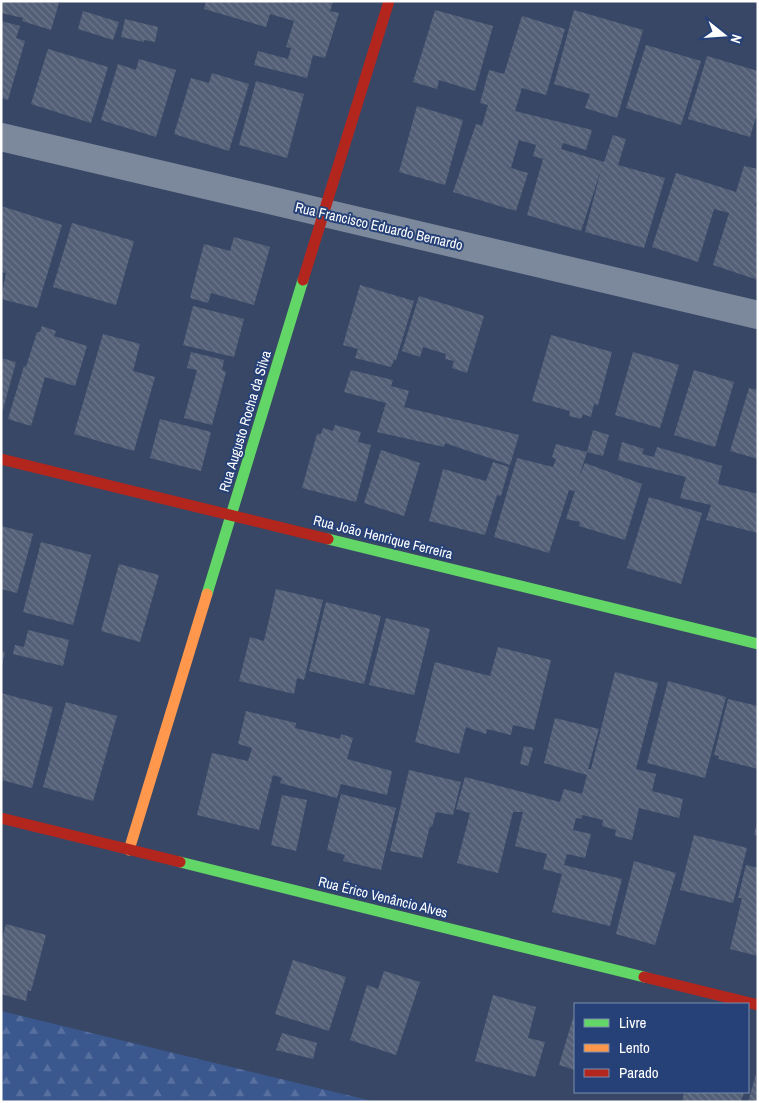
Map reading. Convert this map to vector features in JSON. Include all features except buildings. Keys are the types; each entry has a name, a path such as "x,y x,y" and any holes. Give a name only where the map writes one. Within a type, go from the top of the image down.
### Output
{"street":[{"name":"Rua Augusto Rocha da Silva","path":"129,850 389,1"},
{"name":"Rua Francisco Eduardo Bernardo","path":"1,137 758,315"},
{"name":"Rua João Henrique Ferreira","path":"1,459 758,644"},
{"name":"Rua Érico Venâncio Alves","path":"1,818 758,1005"}],"green space":[{"path":"1,1011 376,1102 1,1102"}],"traffic: fast":[{"path":"207,594 303,280"},
{"path":"328,539 758,644"},
{"path":"180,862 644,977"}],"traffic: slow":[{"path":"129,850 207,594"}],"traffic: jam":[{"path":"303,280 389,1"},
{"path":"1,459 328,539"},
{"path":"1,818 180,862"},
{"path":"644,977 758,1005"}]}
